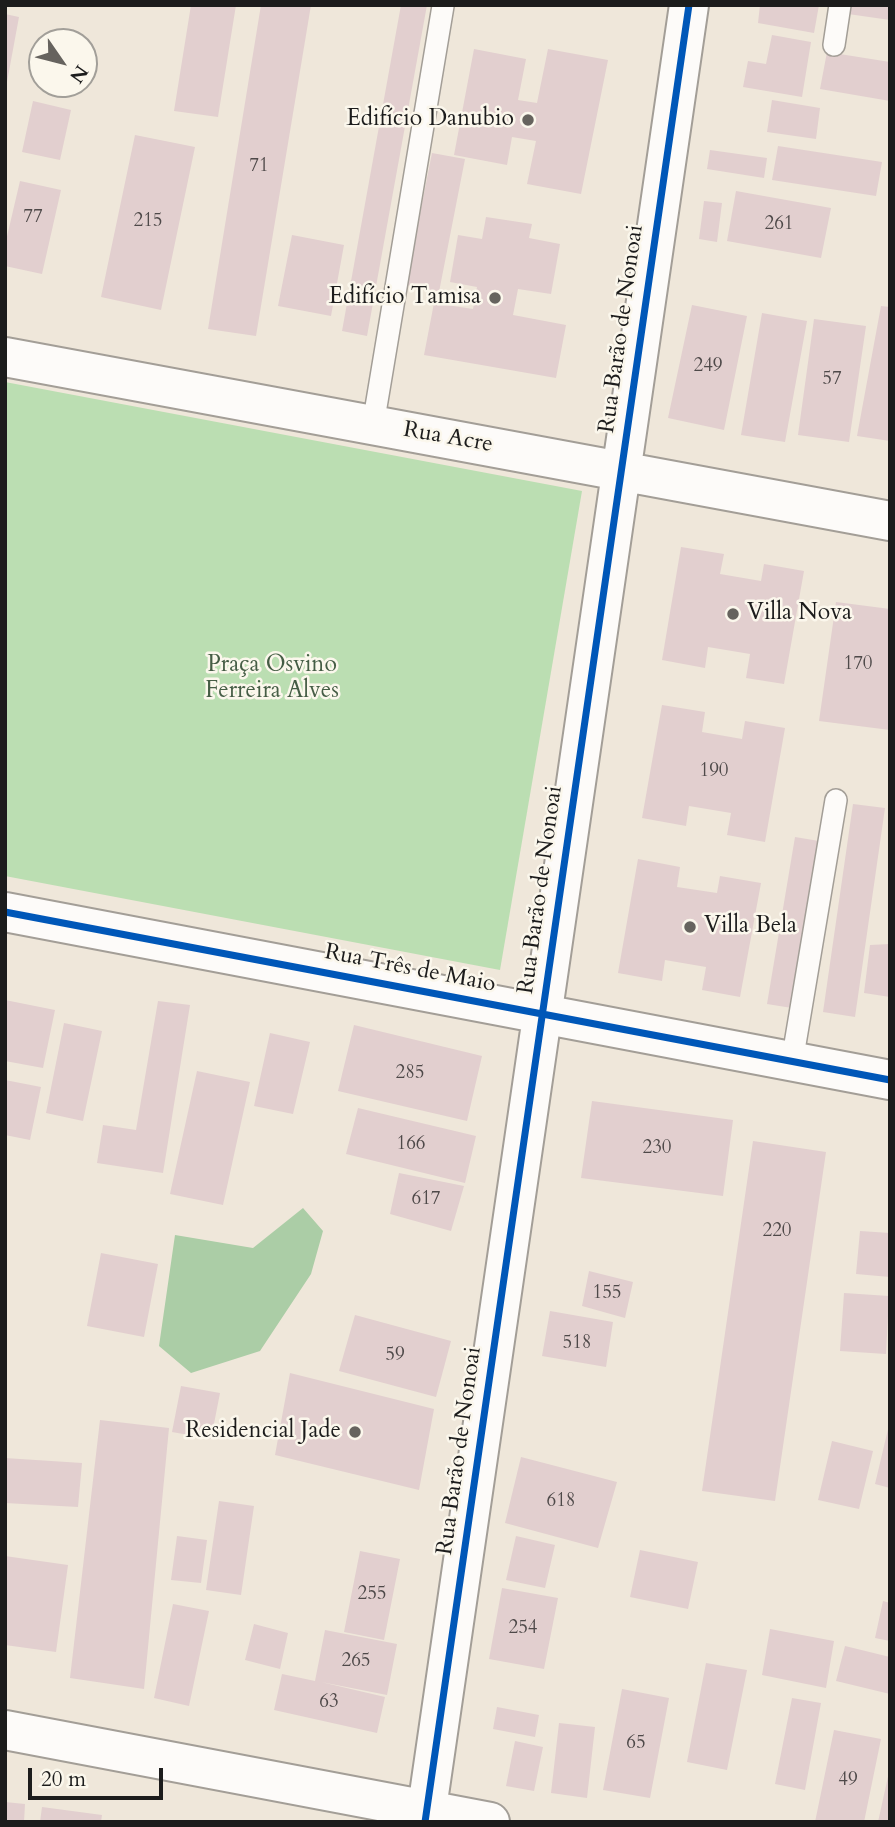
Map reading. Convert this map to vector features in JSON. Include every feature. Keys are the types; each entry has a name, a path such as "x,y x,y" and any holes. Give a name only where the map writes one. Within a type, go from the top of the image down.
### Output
{"street":[{"name":"Rua Barão de Nonoai","path":"426,1816 689,5"},
{"name":"Rua Acre","path":"5,357 890,521"},
{"name":"Rua Três de Maio","path":"5,912 890,1080"},
{"path":"5,1730 426,1816 490,1822"}],"lane":[{"path":"834,44 840,5"},
{"path":"373,425 443,6"},
{"path":"792,1062 836,800"}],"green space":[{"name":"Praça Osvino Ferreira Alves","path":"5,382 582,491 500,970 5,876"},
{"path":"303,1208 323,1231 311,1274 260,1351 191,1373 159,1346 175,1235 253,1248"}],"building":[{"path":"191,5 236,5 218,117 174,111"},
{"path":"261,5 311,5 256,336 208,329"},
{"path":"401,5 427,5 367,336 342,331"},
{"path":"760,5 819,5 814,33 758,23"},
{"path":"850,5 890,5 890,20 848,14"},
{"path":"5,14 19,17 7,82 5,82"},
{"path":"772,35 811,42 802,97 743,87 748,61 766,64"},
{"name":"Edifício Danubio","path":"474,49 526,59 518,100 537,103 548,49 608,60 581,194 527,184 536,141 512,137 507,165 454,155"},
{"path":"827,52 890,62 890,101 820,89"},
{"path":"772,100 820,108 816,139 767,132"},
{"path":"33,101 71,110 60,160 22,152"},
{"path":"135,135 195,147 161,310 101,297"},
{"path":"778,146 882,162 876,196 772,180"},
{"path":"710,150 767,158 764,178 707,169"},
{"path":"432,153 465,159 439,292 406,285"},
{"path":"20,181 61,190 42,274 5,266 5,245"},
{"path":"736,191 831,208 821,258 727,241"},
{"path":"704,201 722,203 717,242 699,239"},
{"name":"Edifício Tamisa","path":"486,217 532,224 529,238 560,244 551,294 518,289 513,315 566,325 556,378 424,355 434,303 473,309 477,287 450,282 458,235 482,239"},
{"path":"292,235 344,245 331,316 278,306"},
{"path":"692,305 747,316 724,430 668,418"},
{"path":"881,306 890,307 890,441 857,436"},
{"path":"762,313 807,321 785,442 741,435"},
{"path":"814,319 866,326 849,442 798,435"},
{"name":"Villa Nova","path":"681,547 724,554 720,574 761,581 764,564 804,571 784,684 746,678 750,654 708,647 705,668 662,660"},
{"path":"836,602 890,609 890,730 819,721"},
{"path":"662,705 705,712 702,732 742,739 745,721 785,728 765,842 727,835 731,813 689,806 686,826 642,818"},
{"path":"853,804 885,808 855,1017 823,1012"},
{"path":"795,837 819,841 792,1008 767,1004"},
{"name":"Villa Bela","path":"638,859 680,867 677,887 717,893 720,876 761,883 740,997 702,990 706,967 665,960 662,981 618,973"},
{"path":"890,944 890,997 864,993 870,945"},
{"path":"5,1000 55,1010 43,1068 5,1061"},
{"path":"158,1001 190,1005 163,1173 97,1163 103,1125 136,1130"},
{"path":"64,1023 102,1031 83,1121 46,1113"},
{"path":"354,1025 482,1056 467,1121 338,1091"},
{"path":"270,1033 310,1042 293,1114 254,1106"},
{"path":"197,1071 250,1082 223,1205 170,1194"},
{"path":"5,1080 41,1087 30,1140 5,1135"},
{"path":"592,1101 733,1120 723,1196 581,1178"},
{"path":"358,1108 476,1136 465,1183 346,1154"},
{"path":"753,1141 826,1152 775,1501 702,1491"},
{"path":"399,1173 464,1186 451,1231 390,1214"},
{"path":"860,1231 890,1233 890,1277 856,1274"},
{"path":"101,1253 158,1264 144,1337 87,1326"},
{"path":"589,1271 633,1282 625,1318 582,1306"},
{"path":"844,1293 889,1296 886,1354 840,1351"},
{"path":"550,1311 613,1322 606,1367 542,1356"},
{"path":"355,1315 451,1341 436,1397 339,1371"},
{"name":"Residencial Jade","path":"290,1373 434,1409 419,1490 275,1455"},
{"path":"181,1386 220,1393 211,1439 172,1432"},
{"path":"100,1420 169,1428 144,1689 70,1678"},
{"path":"890,1426 890,1488 875,1484"},
{"path":"832,1441 873,1451 859,1509 818,1500"},
{"path":"521,1457 617,1482 598,1548 505,1523"},
{"path":"5,1458 82,1463 78,1507 5,1503"},
{"path":"219,1501 254,1506 241,1595 206,1590"},
{"path":"177,1536 207,1540 201,1583 171,1580"},
{"path":"516,1536 555,1545 545,1588 506,1580"},
{"path":"640,1550 698,1562 688,1609 630,1597"},
{"path":"360,1551 400,1559 384,1640 344,1632"},
{"path":"5,1556 68,1565 56,1652 5,1645"},
{"path":"502,1588 558,1598 544,1669 489,1659"},
{"path":"883,1601 890,1603 890,1641 875,1638"},
{"path":"173,1604 209,1611 189,1706 154,1698"},
{"path":"254,1624 288,1633 280,1669 245,1660"},
{"path":"770,1629 834,1641 826,1688 762,1675"},
{"path":"325,1630 397,1644 387,1695 321,1682 385,1697 377,1733 274,1710 282,1674 315,1681"},
{"path":"845,1646 890,1657 890,1694 836,1681"},
{"path":"706,1663 747,1670 727,1770 687,1762"},
{"path":"622,1689 669,1698 650,1798 603,1790"},
{"path":"792,1698 821,1703 805,1790 775,1784"},
{"path":"497,1707 539,1715 535,1737 493,1729"},
{"path":"559,1723 595,1727 587,1798 551,1793"},
{"path":"834,1730 881,1739 864,1822 815,1822"},
{"path":"515,1741 543,1747 534,1791 506,1786"},
{"path":"889,1772 890,1822 878,1822"},
{"path":"5,1802 25,1804 24,1822 5,1822"},
{"path":"42,1807 102,1815 101,1822 40,1822"}],"cycle path":[{"path":"425,1822 689,5"},
{"path":"5,912 890,1080"}],"place":[{"name":"Edifício Danubio","path":"528,120"},
{"name":"Edifício Tamisa","path":"495,298"},
{"name":"Villa Nova","path":"733,614"},
{"name":"Villa Bela","path":"690,927"},
{"name":"Residencial Jade","path":"355,1432"}]}
